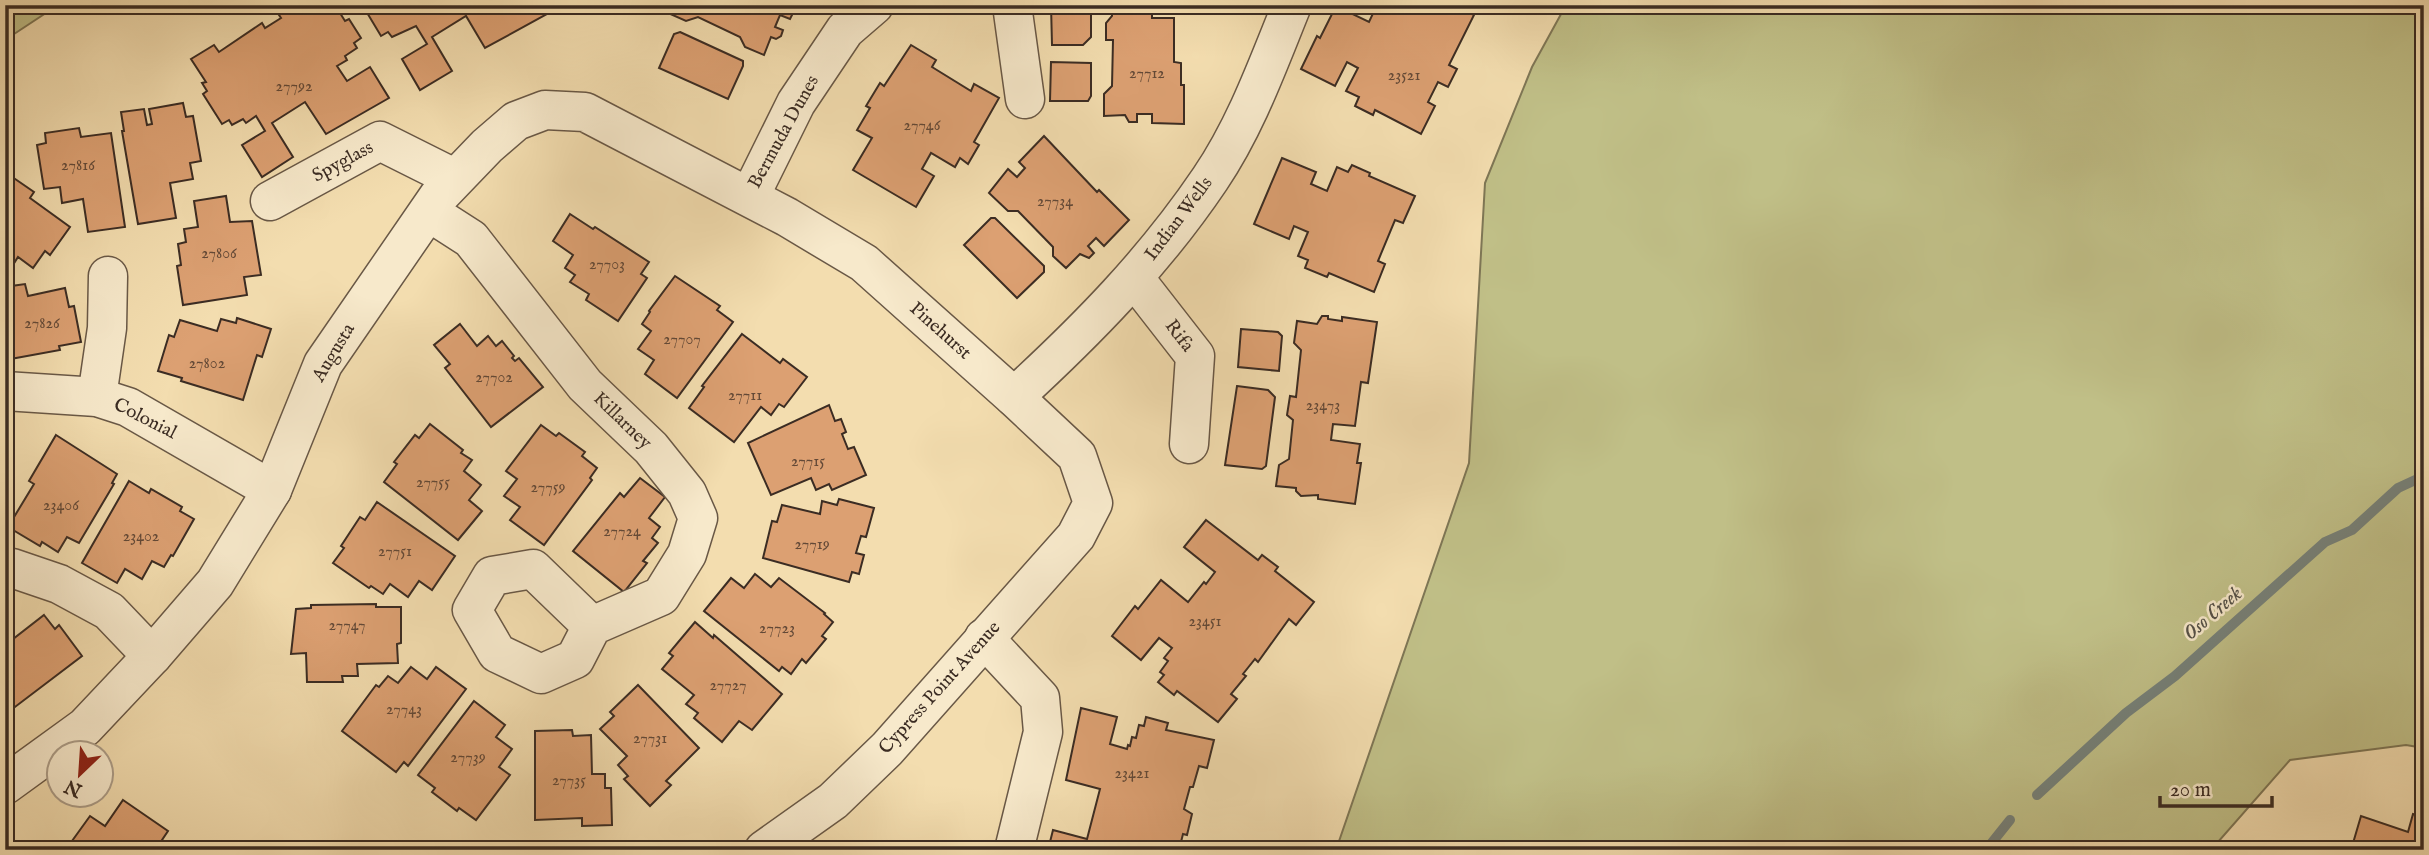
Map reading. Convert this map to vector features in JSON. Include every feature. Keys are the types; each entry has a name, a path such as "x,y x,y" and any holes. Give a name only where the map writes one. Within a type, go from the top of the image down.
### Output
{"street":[{"name":"Bermuda Dunes","path":"750,196 796,103 845,30 874,5"},
{"path":"1012,5 1025,99"},
{"name":"Indian Wells","path":"1014,397 1135,279 1211,178 1255,97 1292,5"},
{"name":"Augusta","path":"5,785 85,727 152,656 215,583 272,490 323,364 438,197 454,178 516,121 545,110 585,112 750,196"},
{"name":"Spyglass","path":"270,201 380,141 454,178"},
{"name":"Pinehurst","path":"750,196 864,263 1014,397 1077,456 1093,503"},
{"name":"Killarney","path":"429,212 471,239 585,385 651,449 687,493 698,518 687,554 662,596 592,626"},
{"path":"97,397 107,328 108,276"},
{"name":"Rifa","path":"1135,279 1195,356 1189,444"},
{"name":"Colonial","path":"5,391 97,397 128,407 272,490"},
{"name":"Cypress Point Avenue","path":"764,850 833,801 887,749 1076,536 1093,503"},
{"path":"5,570 12,568 59,584 109,611 152,656"},
{"path":"984,638 1040,698 1043,732 1014,850"}],"shaded area":[{"path":"5,5 58,5 5,40"},
{"path":"1566,5 2424,5 2424,748 2406,745 2290,760 2211,850 1336,850 1469,463 1485,183 1532,67"}],"building":[{"path":"295,5 335,5 345,21 349,19 361,38 354,43 357,48 345,56 347,60 337,66 347,81 370,67 389,98 326,134 305,102 272,123 293,157 262,177 242,145 265,131 256,116 246,123 243,119 232,125 229,120 222,124 203,94 207,91 202,83 206,82 191,59 214,45 219,52 262,23 265,28"},
{"path":"544,5 549,13 485,48 466,16 432,37 452,71 420,90 402,59 427,44 416,26 392,37 388,32 381,36 363,6"},
{"path":"671,5 797,5 790,19 780,15 775,27 783,30 781,36 776,39 771,37 764,55 745,47 740,37 698,17 686,21 668,13"},
{"path":"1051,5 1091,5 1091,37 1083,45 1052,45"},
{"path":"1112,5 1152,5 1152,18 1174,18 1174,62 1181,63 1184,124 1152,123 1152,114 1137,114 1137,122 1129,122 1125,115 1104,116 1104,94 1112,86 1113,40 1106,40 1106,23 1112,16"},
{"path":"1377,5 1473,5 1470,13 1474,15 1449,65 1457,69 1448,87 1438,82 1428,102 1435,106 1421,134 1375,110 1373,115 1355,106 1359,97 1346,91 1358,68 1347,62 1335,86 1301,69 1336,6 1369,22"},
{"path":"680,32 743,61 728,99 659,68 674,34"},
{"path":"911,45 936,60 932,67 971,91 974,84 999,98 974,142 979,145 968,164 960,158 955,167 931,153 922,169 934,176 916,207 853,170 872,138 857,130 870,108 866,106 880,83 884,86"},
{"path":"1051,62 1091,63 1091,96 1088,101 1050,101"},
{"path":"183,103 186,117 193,116 201,161 190,163 193,179 170,183 176,218 138,224 121,112 144,109 147,125 152,124 149,109"},
{"path":"79,128 81,137 111,133 125,227 88,232 83,199 62,203 60,187 44,189 37,145 46,143 45,133"},
{"path":"1044,136 1097,192 1099,190 1129,220 1104,246 1096,238 1088,246 1094,253 1089,258 1080,254 1066,268 1053,256 1053,247 1018,211 1008,211 989,193 1008,169 1017,177 1025,168 1019,162"},
{"path":"1282,158 1316,172 1311,184 1327,191 1337,167 1348,172 1352,165 1370,173 1369,176 1415,196 1403,223 1395,220 1378,261 1385,264 1374,292 1329,273 1327,277 1305,268 1308,260 1298,256 1308,232 1294,226 1289,239 1254,224"},
{"path":"5,172 34,192 30,198 70,227 50,255 45,251 33,268 18,257 11,268 5,264"},
{"path":"226,196 230,222 252,221 261,275 244,277 247,295 183,305 177,266 181,265 178,244 186,242 184,229 198,227 194,201"},
{"path":"570,214 649,262 641,274 647,278 618,321 586,300 589,294 570,282 575,275 565,268 573,255 553,241"},
{"path":"991,218 995,218 1044,266 1044,272 1017,298 964,245"},
{"path":"675,276 720,306 717,310 733,322 677,398 645,374 654,360 638,349 651,331 642,324"},
{"path":"5,280 10,280 11,286 25,284 28,296 65,288 69,307 74,306 81,342 59,346 60,350 5,360"},
{"path":"1322,316 1342,321 1342,317 1377,322 1368,383 1361,382 1355,426 1333,424 1331,440 1360,444 1357,463 1361,463 1355,504 1318,499 1318,495 1301,496 1296,488 1276,486 1279,465 1289,459 1293,420 1287,415 1290,396 1296,397 1301,350 1294,343 1297,321 1317,324"},
{"path":"237,318 271,329 262,357 257,355 243,400 158,371 169,335 174,337 180,320 217,331 221,319 236,323"},
{"path":"460,324 477,346 488,336 496,346 502,341 514,356 512,358 515,361 519,358 543,387 491,427 445,368 450,364 434,345"},
{"path":"1241,329 1278,332 1282,336 1279,371 1238,367"},
{"path":"742,334 780,363 783,359 807,377 784,407 779,404 771,415 761,407 734,442 689,408 704,387 702,386"},
{"path":"1237,386 1268,390 1275,397 1266,466 1262,469 1225,465"},
{"path":"829,405 835,421 841,419 846,432 842,434 848,449 854,447 866,475 832,490 829,484 816,490 811,478 771,495 748,443"},
{"path":"430,424 472,460 464,471 481,485 469,500 482,511 458,540 384,482 397,464 394,462 415,435 419,438"},
{"path":"541,425 556,436 559,433 585,452 582,456 597,468 590,478 592,480 544,545 510,520 520,507 504,496 517,479 506,471"},
{"path":"56,435 117,474 112,483 114,484 79,543 67,537 58,552 42,542 40,546 8,527 34,484 29,481"},
{"path":"640,478 665,497 649,518 660,527 652,538 658,543 643,561 647,563 624,592 573,551 620,493 624,497"},
{"path":"129,481 149,493 151,489 182,507 180,511 194,519 164,567 152,561 142,579 125,569 117,583 82,563"},
{"path":"839,499 874,508 866,537 861,536 856,553 864,555 859,574 852,572 849,582 763,558 772,521 777,522 782,505 820,514 822,501 837,505"},
{"path":"377,502 455,556 432,590 419,581 408,597 390,584 383,594 371,586 369,588 333,563 360,517 365,520"},
{"path":"1206,520 1258,560 1262,555 1278,567 1275,571 1314,602 1296,625 1289,619 1258,662 1255,659 1243,674 1246,676 1231,694 1237,699 1218,722 1177,691 1174,695 1158,682 1164,675 1160,672 1168,661 1164,658 1172,648 1159,638 1141,660 1112,636 1135,606 1138,609 1161,580 1188,602 1204,582 1206,584 1215,572 1184,547"},
{"path":"755,574 771,587 779,578 833,622 822,636 826,639 806,663 802,659 791,674 782,667 779,671 704,611 731,578 744,588"},
{"path":"376,604 376,607 401,607 398,663 357,664 358,676 342,676 343,682 307,682 306,653 291,654 296,609 311,608 311,605"},
{"path":"44,615 55,629 59,625 82,656 11,710 5,703 5,628 13,639"},
{"path":"695,622 782,694 752,730 739,721 722,742 694,718 698,713 686,704 694,695 662,669 673,656 669,653"},
{"path":"411,667 427,679 436,667 466,689 408,766 404,762 396,772 342,731 376,685 379,687 388,676 398,683"},
{"path":"638,685 699,748 666,781 671,785 650,806 624,779 628,776 618,765 627,756 600,729 614,716 610,712"},
{"path":"474,701 505,725 496,737 512,749 499,767 510,775 476,820 459,808 457,811 432,792 435,788 418,775"},
{"path":"1081,708 1117,717 1110,744 1127,749 1132,737 1136,738 1139,725 1144,726 1146,717 1168,723 1166,730 1214,740 1207,768 1199,766 1193,787 1190,787 1184,809 1192,814 1187,835 1183,834 1179,850 1048,850 1053,830 1087,839 1100,789 1066,780"},
{"path":"572,730 573,736 591,735 592,774 605,774 605,788 611,788 612,825 582,826 582,818 535,820 535,731"},
{"path":"123,800 168,831 162,840 178,850 84,850 72,841 90,816 105,826"},
{"path":"2413,814 2424,817 2424,850 2351,850 2361,816 2408,832"},
{"path":"418,842 440,846 453,850 415,850"}],"waterway":[{"name":"Oso Creek","path":"2037,795 2126,713 2175,676 2325,542 2352,530 2398,488 2424,476"},
{"name":"Oso Creek","path":"1986,850 2010,820"}]}
